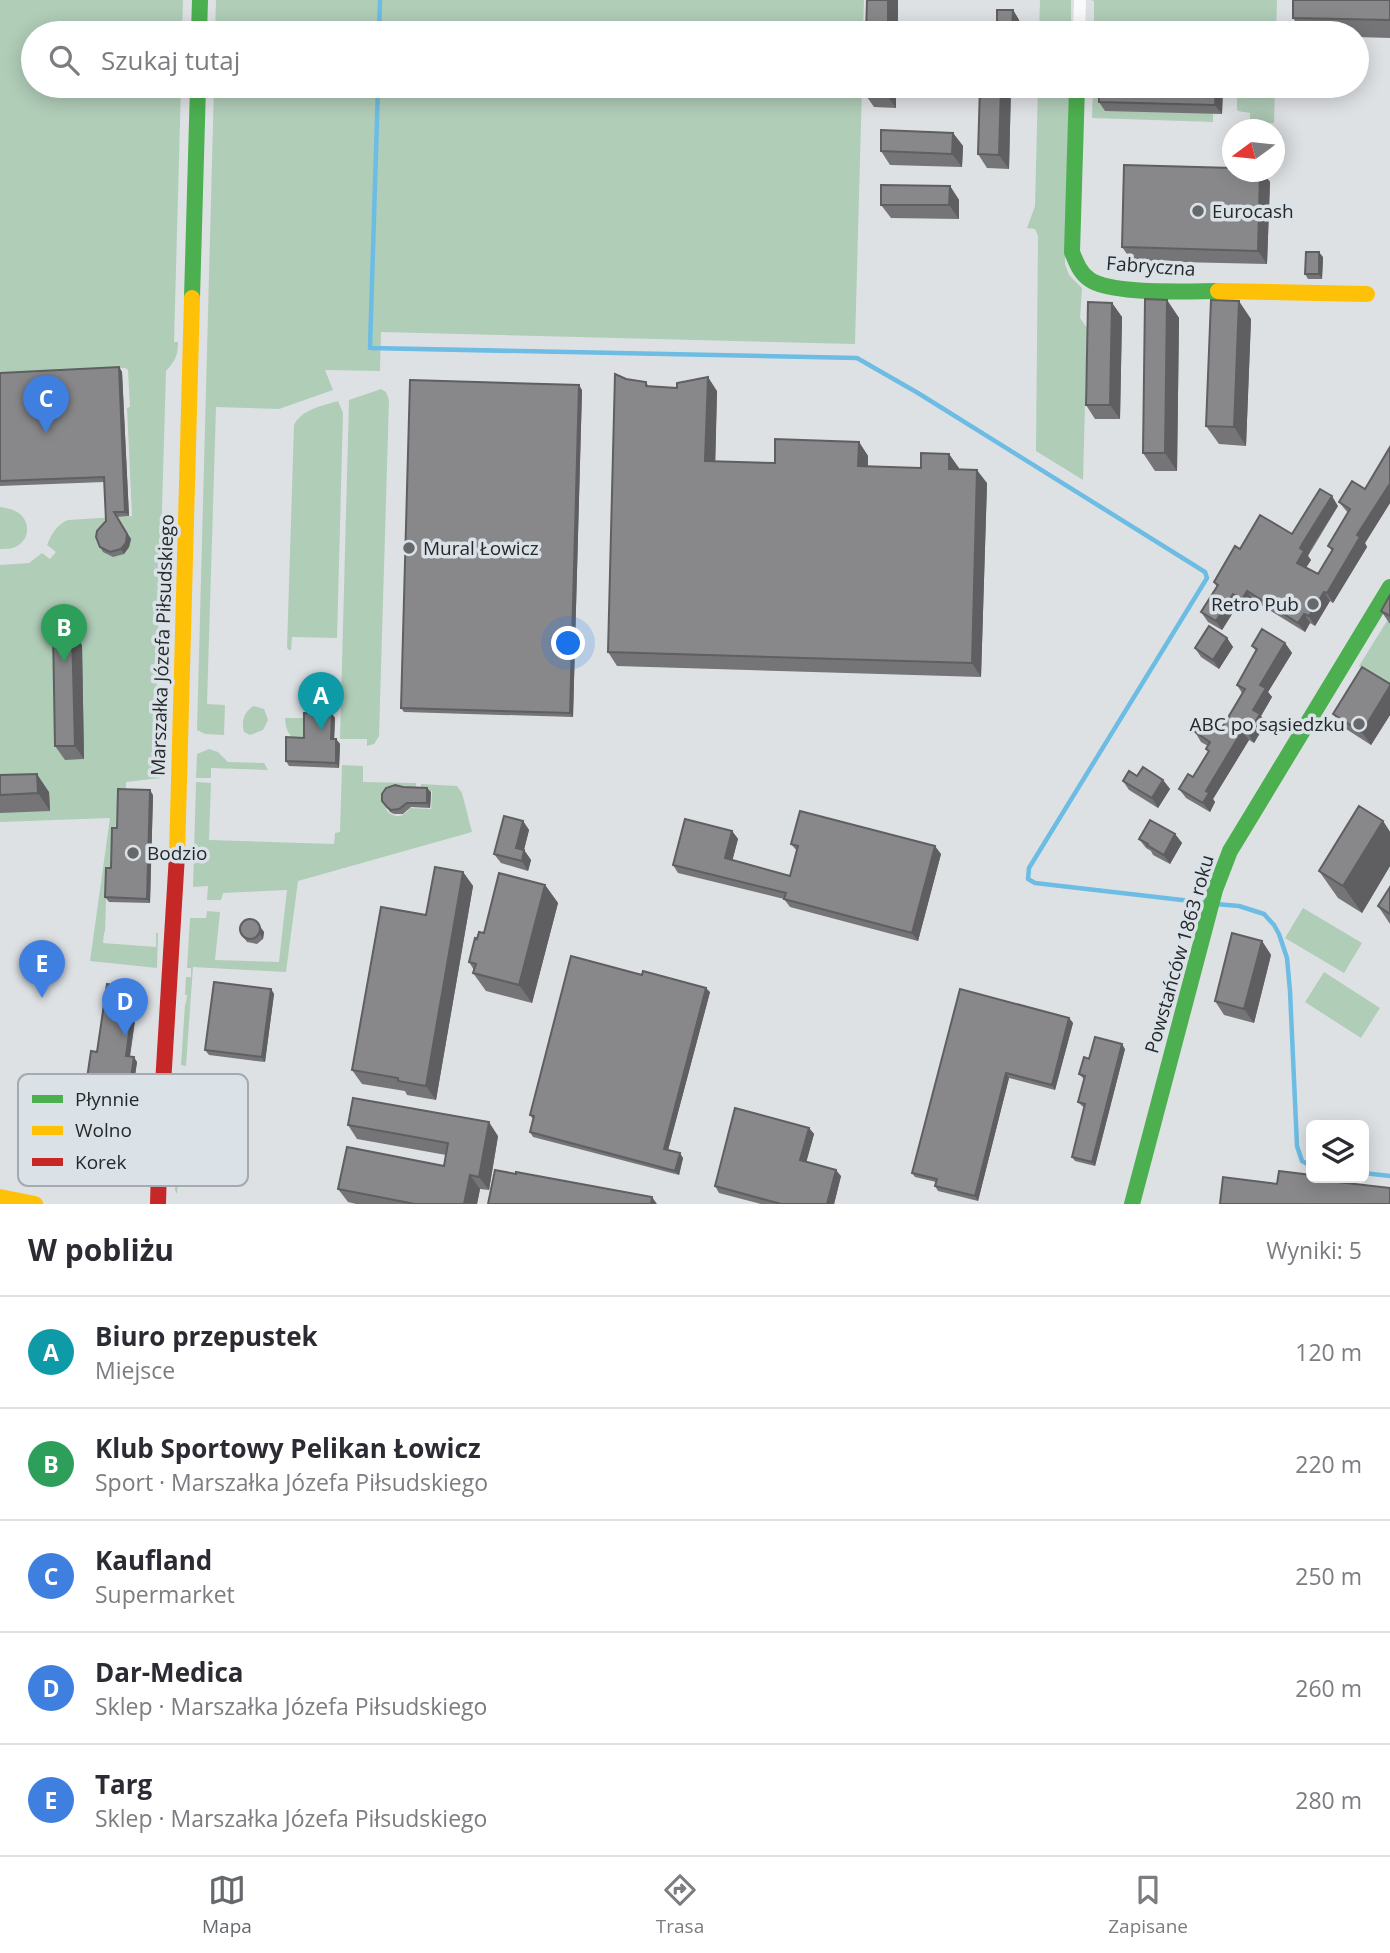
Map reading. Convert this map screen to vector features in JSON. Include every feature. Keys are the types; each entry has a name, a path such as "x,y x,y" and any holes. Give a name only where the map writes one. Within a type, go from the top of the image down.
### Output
{"street":[{"path":"199,21 200,0"},
{"path":"1079,21 1080,0"},
{"name":"Marszałka Józefa Piłsudskiego","path":"164,1074 176,884 198,98"},
{"name":"Fabryczna","path":"1077,98 1072,251 1078,266 1088,279 1101,286 1139,290 1367,294"},
{"name":"Powstańców 1863 roku","path":"1132,1204 1215,890 1230,851 1390,587"},
{"name":"Marszałka Józefa Piłsudskiego","path":"158,1204 159,1186"},
{"path":"0,1197 35,1204"}],"green space":[{"path":"0,0 183,0 182,21 21,21 21,98 181,98 174,342 178,342 178,347 172,364 166,371 155,750 160,760 161,778 126,782 126,789 118,790 113,868 107,869 103,943 156,947 158,933 157,968 90,961 110,818 0,822 0,565 29,563 42,553 50,559 56,552 47,545 58,527 68,520 132,516 128,370 0,374"},
{"path":"216,0 864,0 863,21 215,21"},
{"path":"1040,0 1071,0 1071,21 1039,21"},
{"path":"1091,0 1277,0 1276,21 1094,21 1094,1"},
{"path":"214,98 862,98 855,344 381,332 380,371 325,370 333,390 279,409 216,407 207,704 225,705 224,735 205,734 197,730"},
{"path":"1038,98 1069,98 1065,264 1069,275 1082,288 1080,318 1087,328 1083,480 1036,451 1038,236 1035,229 1027,228 1035,206"},
{"path":"1093,98 1152,98 1213,114 1213,122 1092,118"},
{"path":"1237,98 1275,98 1274,119 1250,119 1250,113 1238,111"},
{"path":"381,389 386,392 389,400 379,736 374,744 367,746 367,739 340,739 349,400"},
{"path":"338,401 343,413 337,638 292,637 289,650 294,425 307,412"},
{"path":"0,507 17,512 26,524 25,539 13,548 0,549"},
{"path":"1390,616 1390,686 1359,666"},
{"path":"254,706 264,709 268,720 263,730 250,735 244,732 243,721"},
{"path":"285,718 304,718 303,744 290,734"},
{"path":"209,749 218,752 228,762 264,763 268,770 211,768 211,778 196,778 197,754"},
{"path":"342,765 363,766 363,782 416,783 416,791 384,800 387,811 396,816 402,815 410,808 431,809 432,791 421,791 421,784 457,786 462,793 472,832 298,881 286,972 193,967 186,1066 181,1065 186,977 191,977 191,968 187,968 190,918 206,918 207,911 220,912 215,960 279,962 287,890 223,893 221,900 207,900 208,886 193,887 196,782 211,783 209,840 334,844 335,833 340,832"},
{"path":"1303,908 1362,943 1344,973 1285,938"},
{"path":"1324,972 1380,1008 1361,1038 1305,1002"}],"building":[{"path":"867,0 888,0 888,21 866,21"},
{"path":"1293,0 1390,0 1390,20 1293,18"},
{"path":"997,10 1013,10 1012,21 997,21"},
{"path":"980,98 1001,98 999,155 978,154"},
{"path":"1099,98 1215,98 1215,105 1099,102"},
{"path":"881,130 953,133 952,154 881,151"},
{"path":"1124,165 1222,168 1222,182 1260,182 1258,251 1122,247"},
{"path":"881,185 950,186 949,205 881,205"},
{"path":"1306,252 1319,252 1319,274 1305,274"},
{"path":"1145,299 1167,300 1165,453 1143,453"},
{"path":"1211,300 1239,301 1234,427 1206,426"},
{"path":"1088,302 1112,303 1110,405 1086,405"},
{"path":"119,367 125,512 114,512 127,534 126,543 121,549 110,552 100,547 96,537 97,531 106,521 104,477 0,481 0,373"},
{"path":"615,374 646,382 646,386 677,388 677,383 708,377 705,461 775,463 775,439 859,442 858,466 921,468 921,453 949,454 949,469 977,470 972,663 608,652"},
{"path":"410,380 579,385 570,713 401,708"},
{"path":"1390,447 1390,485 1357,535 1360,537 1327,593 1324,592 1309,616 1304,614 1298,623 1247,591 1242,599 1233,594 1216,621 1201,612 1218,585 1214,582 1235,546 1240,549 1260,515 1292,534 1320,489 1332,496 1300,548 1304,551 1297,563 1318,574 1333,549 1328,546 1350,509 1339,502 1352,481 1365,489"},
{"path":"1390,595 1390,616 1381,611"},
{"path":"1209,626 1227,638 1213,660 1195,648"},
{"path":"1262,629 1285,643 1260,685 1266,688 1253,710 1260,714 1248,734 1242,731 1206,791 1209,793 1203,803 1179,789 1188,774 1193,777 1209,751 1206,749 1210,742 1195,732 1203,720 1220,731 1245,689 1237,685 1257,649 1252,646"},
{"path":"53,631 72,631 75,746 55,746"},
{"path":"1362,667 1390,686 1362,732 1333,714"},
{"path":"304,713 332,714 331,739 336,739 336,763 286,761 286,737 304,738"},
{"path":"1143,767 1163,780 1152,798 1123,781 1129,771 1137,776"},
{"path":"37,774 38,793 0,795 0,775"},
{"path":"395,785 427,788 427,803 407,803 399,809 391,810 382,801 382,794 386,788"},
{"name":"Bodzio","path":"118,789 150,790 147,899 105,897 106,868 111,868 112,828 117,828"},
{"path":"1359,806 1383,821 1343,886 1319,871"},
{"path":"800,811 935,846 912,933 784,899 786,893 673,865 685,819 732,831 725,858 790,876 798,846 791,844"},
{"path":"504,816 523,821 516,848 524,850 522,861 494,854"},
{"path":"1150,820 1175,834 1164,855 1139,839"},
{"path":"435,867 463,872 426,1086 352,1070 381,907 426,915"},
{"path":"499,873 545,885 519,985 473,973 476,964 469,962 475,938 477,939 479,932 484,933"},
{"path":"1390,887 1390,914 1378,906"},
{"path":"250,919 257,922 260,929 257,936 250,939 243,936 240,929 243,922"},
{"path":"1232,933 1262,941 1244,1009 1215,1001"},
{"path":"571,956 642,975 643,971 706,988 664,1149 680,1153 675,1171 530,1132 534,1116 530,1115"},
{"path":"214,982 271,989 262,1057 205,1050"},
{"path":"107,984 135,988 126,1056 134,1057 132,1074 88,1074 91,1051 97,1052"},
{"path":"960,989 1069,1018 1052,1085 1006,1073 975,1196 935,1186 937,1179 912,1173"},
{"path":"1095,1037 1122,1044 1092,1162 1072,1157 1085,1104 1078,1102 1085,1076 1079,1074 1084,1057 1089,1059"},
{"path":"353,1098 489,1122 479,1177 470,1175 464,1204 415,1204 338,1189 347,1147 444,1166 448,1143 348,1125"},
{"path":"735,1108 809,1128 800,1160 836,1170 827,1204 781,1204 715,1186"},
{"path":"495,1170 652,1197 651,1204 488,1204"},
{"path":"1279,1171 1306,1174 1306,1183 1346,1183 1390,1188 1390,1204 1220,1204 1223,1177 1277,1184"}],"waterway":[{"path":"379,21 380,0"},
{"path":"378,98 370,348 857,358 918,393 1205,572 1207,578 1029,868 1028,879 1035,883 1208,903"},
{"path":"1216,904 1239,906 1264,914 1279,934 1287,958 1290,991 1297,1146 1302,1161 1306,1163"},
{"path":"1369,1174 1390,1176"}],"traffic: fast":[{"path":"199,21 200,0"},
{"path":"192,298 198,98"},
{"path":"1077,98 1072,252 1086,277 1099,284 1131,290 1218,291"},
{"path":"1132,1204 1215,890 1230,851 1390,587"}],"traffic: slow":[{"path":"1218,291 1367,294"},
{"path":"177,855 192,298"},
{"path":"0,1197 35,1204"}],"traffic: jam":[{"path":"164,1074 177,855"},
{"path":"158,1204 159,1186"}],"place":[{"name":"Eurocash","path":"1198,211"},
{"name":"Kaufland","path":"46,433"},
{"name":"Mural Łowicz","path":"409,548"},
{"name":"Retro Pub","path":"1313,604"},
{"name":"Klub Sportowy Pelikan Łowicz","path":"64,662"},
{"name":"ABC po sąsiedzku","path":"1359,724"},
{"name":"Biuro przepustek","path":"321,730"},
{"name":"Bodzio","path":"133,853"},
{"name":"Targ","path":"42,998"},
{"name":"Dar-Medica","path":"125,1036"}]}
